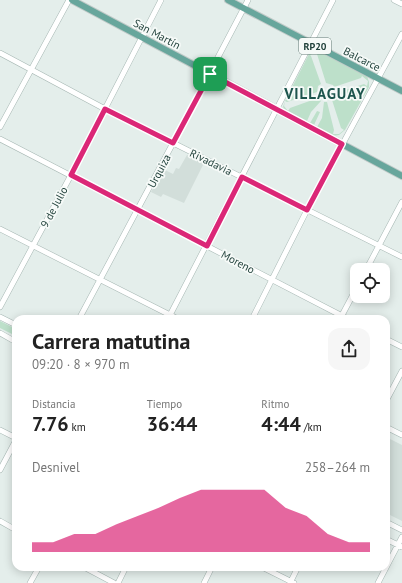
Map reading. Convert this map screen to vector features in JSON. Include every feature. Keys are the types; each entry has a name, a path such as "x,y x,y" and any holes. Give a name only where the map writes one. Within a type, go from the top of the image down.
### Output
{"main road":[{"name":"San Martín","path":"70,0 402,176"},
{"name":"Balcarce","path":"228,0 402,91"}],"street":[{"path":"0,127 70,0"},
{"name":"9 de Julio","path":"0,307 71,175 161,0"},
{"name":"Urquiza","path":"81,315 248,0"},
{"path":"171,315 333,0"},
{"path":"394,0 402,4"},
{"path":"254,315 307,210 402,34"},
{"name":"Rivadavia","path":"0,53 105,109 402,257"},
{"name":"Moreno","path":"0,139 138,209 337,315"},
{"path":"370,263 402,202"},
{"path":"0,229 166,315"},
{"path":"342,315 350,300"},
{"path":"0,317 12,323"},
{"path":"0,333 12,340"},
{"path":"390,341 402,347"},
{"path":"390,393 402,370"},
{"path":"390,429 402,435"},
{"path":"0,430 12,437"},
{"path":"0,470 12,447"},
{"path":"0,522 12,528"},
{"path":"390,524 402,530"},
{"path":"390,563 400,546 402,537"},
{"path":"390,541 400,546"},
{"path":"30,583 37,571"},
{"path":"92,571 114,583"},
{"path":"118,583 124,571"},
{"path":"204,583 210,571"},
{"path":"270,571 291,582 296,571"},
{"path":"378,583 385,571"}],"shaded area":[{"path":"187,155 204,163 184,203 163,194 161,197 151,192 163,169 173,174 176,168 179,169"},
{"path":"390,439 402,445 402,521 390,515"}],"green space":[{"path":"315,51 320,52 367,76 369,82 369,87 345,130 339,135 332,136 286,111 283,107 285,101 309,54","holes":["316,52 318,52 317,54 326,83 333,85 334,87 361,78 362,76 368,81 367,86 364,84 336,93 335,99 332,100 341,128 344,130 339,134 333,134 334,130 327,102 324,102 322,118 317,127 314,125 320,112 317,111 310,123 307,121 311,112 321,101 318,98 290,108 288,111 284,106 285,101 287,102 317,92 318,86 321,84 310,55"]},
{"path":"0,321 12,327 12,334 0,328"}],"district":[{"name":"VILLAGUAY","path":"325,93"}],"route":[{"path":"210,74 342,144 307,210 242,177 207,246 71,175 105,109 173,143 210,74"}]}
